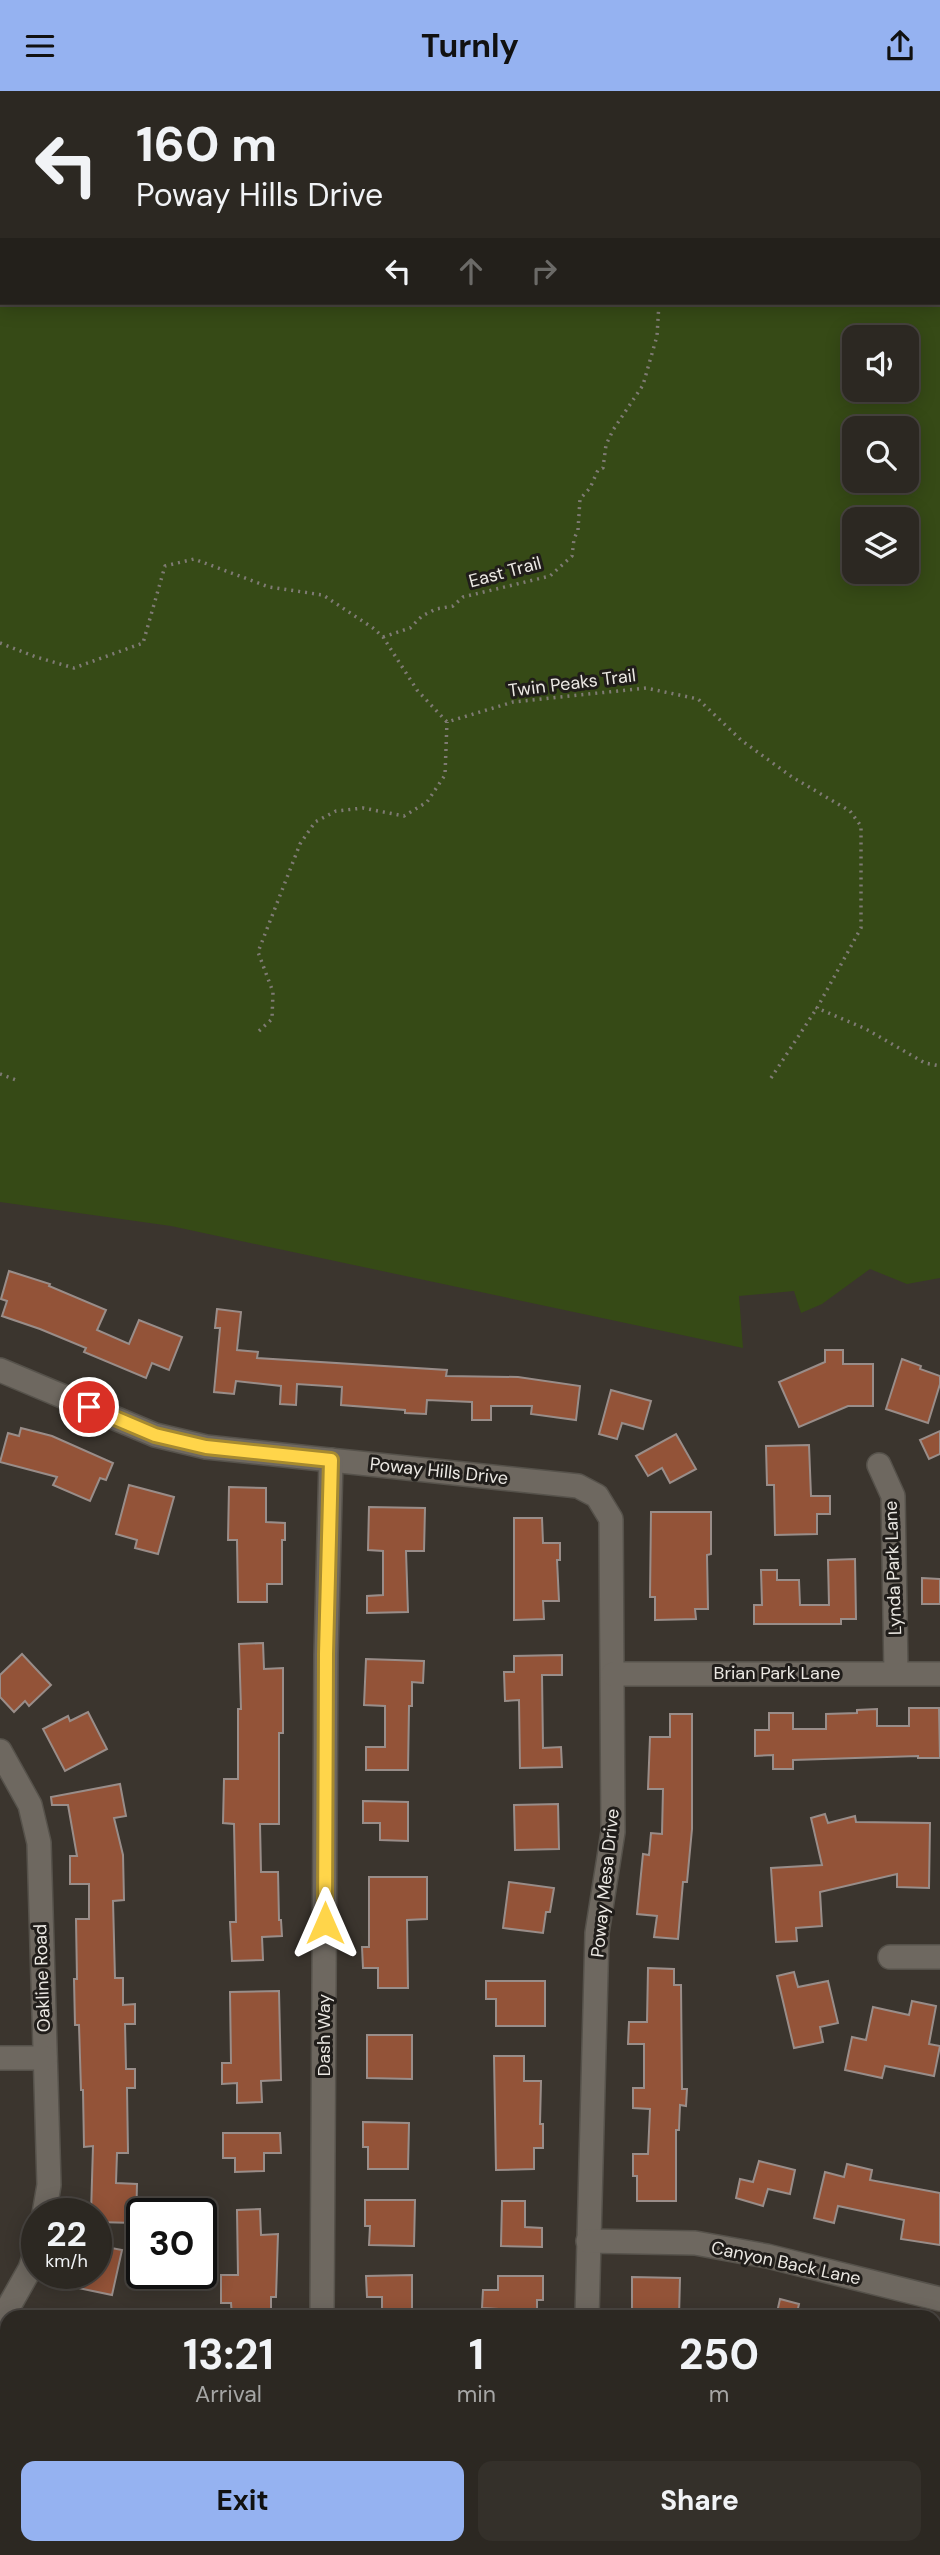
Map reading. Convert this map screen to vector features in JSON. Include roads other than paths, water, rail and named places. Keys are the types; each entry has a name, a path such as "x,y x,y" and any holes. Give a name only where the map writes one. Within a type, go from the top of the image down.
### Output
{"street":[{"name":"Poway Hills Drive","path":"0,1370 155,1435 206,1447 578,1486 597,1496"},
{"name":"Dash Way","path":"322,2310 326,1654 331,1460"},
{"name":"Lynda Park Lane","path":"879,1465 892,1496 896,1673"},
{"name":"Poway Mesa Drive","path":"587,2310 597,1933 613,1832 611,1519 597,1496"},
{"name":"Brian Park Lane","path":"613,1674 940,1674"},
{"name":"Oakline Road","path":"0,1751 30,1805 39,1843 49,2185 47,2198"},
{"path":"890,1957 940,1957"},
{"path":"0,2058 44,2058"},
{"name":"Canyon Back Lane","path":"588,2241 695,2243 767,2256 940,2299"},
{"path":"7,2310 21,2285"}]}
